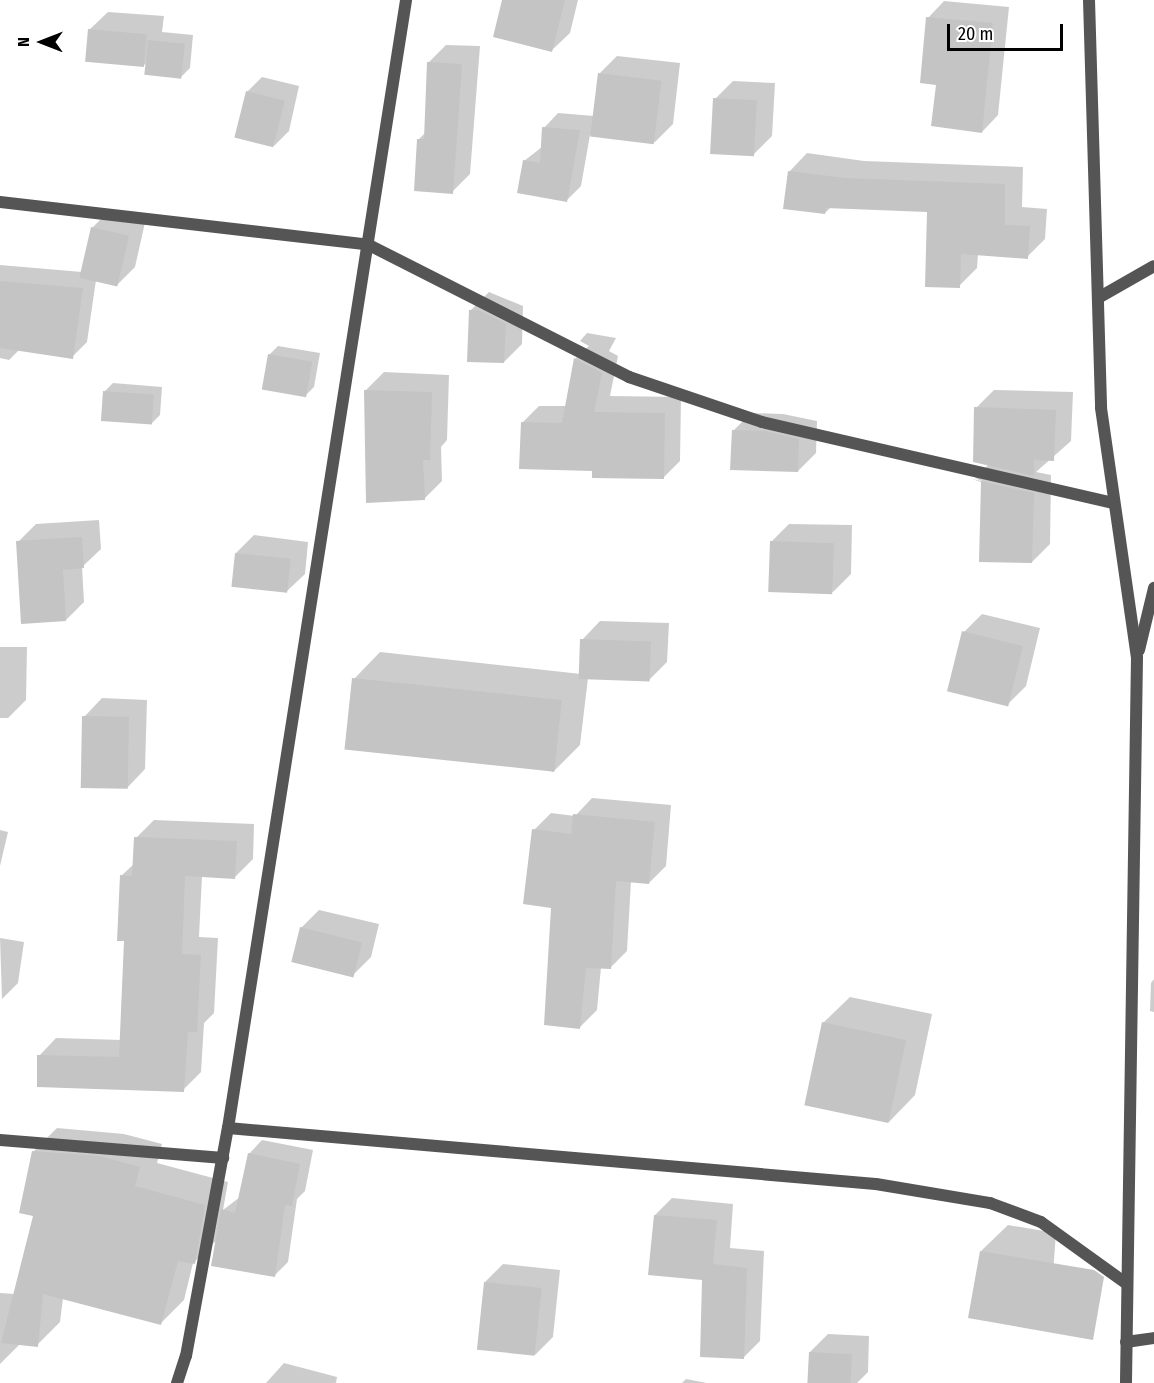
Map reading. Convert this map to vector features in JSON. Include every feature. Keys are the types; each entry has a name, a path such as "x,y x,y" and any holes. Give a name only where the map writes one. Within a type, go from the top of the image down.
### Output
{"street":[{"path":"177,1383 186,1356 228,1128 406,0"},
{"path":"1089,0 1101,408 1137,657 1126,1383"},
{"path":"0,202 369,245 640,380 762,422 1114,503"},
{"path":"1098,298 1154,266"},
{"path":"1137,657 1154,588"},
{"path":"228,1128 864,1183 990,1203 1041,1222 1127,1284"},
{"path":"0,1140 223,1158"},
{"path":"1126,1342 1154,1338"}],"building":[{"path":"502,0 565,0 552,52 493,37"},
{"path":"926,17 993,23 982,133 931,126 936,85 920,83"},
{"path":"88,29 147,34 144,67 85,62"},
{"path":"148,40 185,44 181,79 144,75"},
{"path":"427,62 462,64 453,194 414,191 417,139 424,139"},
{"path":"598,73 662,81 654,144 590,137"},
{"path":"246,91 285,101 273,147 234,138"},
{"path":"713,98 757,100 754,156 710,154"},
{"path":"542,127 580,130 567,202 517,193 523,160 540,163"},
{"path":"788,171 845,178 1005,184 1005,225 1030,226 1028,259 961,254 960,288 925,287 927,212 826,208 825,214 783,209"},
{"path":"91,227 129,236 117,286 79,278"},
{"path":"0,281 83,288 73,359 0,348"},
{"path":"469,310 479,310 506,324 504,363 467,362"},
{"path":"268,354 312,362 306,397 262,389"},
{"path":"574,358 602,373 594,412 665,413 664,479 592,478 592,471 519,469 521,422 562,423"},
{"path":"364,390 432,392 430,460 423,460 425,500 366,503"},
{"path":"103,391 154,395 152,424 101,421"},
{"path":"974,407 1056,410 1054,461 1034,460 1034,476 973,462"},
{"path":"732,430 765,431 799,439 798,472 730,470"},
{"path":"972,479 1034,493 1032,563 979,562 981,482"},
{"path":"82,537 84,568 63,570 66,621 21,624 16,541"},
{"path":"770,541 834,543 832,594 768,592"},
{"path":"235,553 291,559 287,593 231,587"},
{"path":"962,631 1023,646 1008,706 947,691"},
{"path":"580,639 651,641 650,681 579,679"},
{"path":"352,678 562,700 554,772 344,750"},
{"path":"82,716 129,717 128,789 81,788"},
{"path":"573,814 655,822 649,884 616,881 611,969 586,968 580,1029 544,1025 551,908 523,904 532,829 571,834"},
{"path":"134,837 237,841 235,879 185,876 182,954 201,955 197,1032 188,1032 184,1092 37,1087 37,1055 119,1057 124,941 117,941 120,875 132,876"},
{"path":"300,927 362,942 353,977 291,962"},
{"path":"822,1022 906,1040 888,1123 804,1105"},
{"path":"32,1151 100,1156 140,1167 135,1186 205,1205 195,1264 178,1261 161,1325 43,1294 38,1347 1,1343 33,1216 19,1213"},
{"path":"248,1153 300,1164 292,1206 285,1205 275,1277 211,1266 221,1209 235,1213"},
{"path":"654,1215 717,1220 713,1264 747,1268 744,1359 700,1357 702,1280 648,1275"},
{"path":"980,1251 1094,1270 1104,1277 1093,1340 968,1318"},
{"path":"484,1282 542,1288 535,1356 477,1350"},
{"path":"809,1352 852,1354 850,1383 807,1383"}]}
